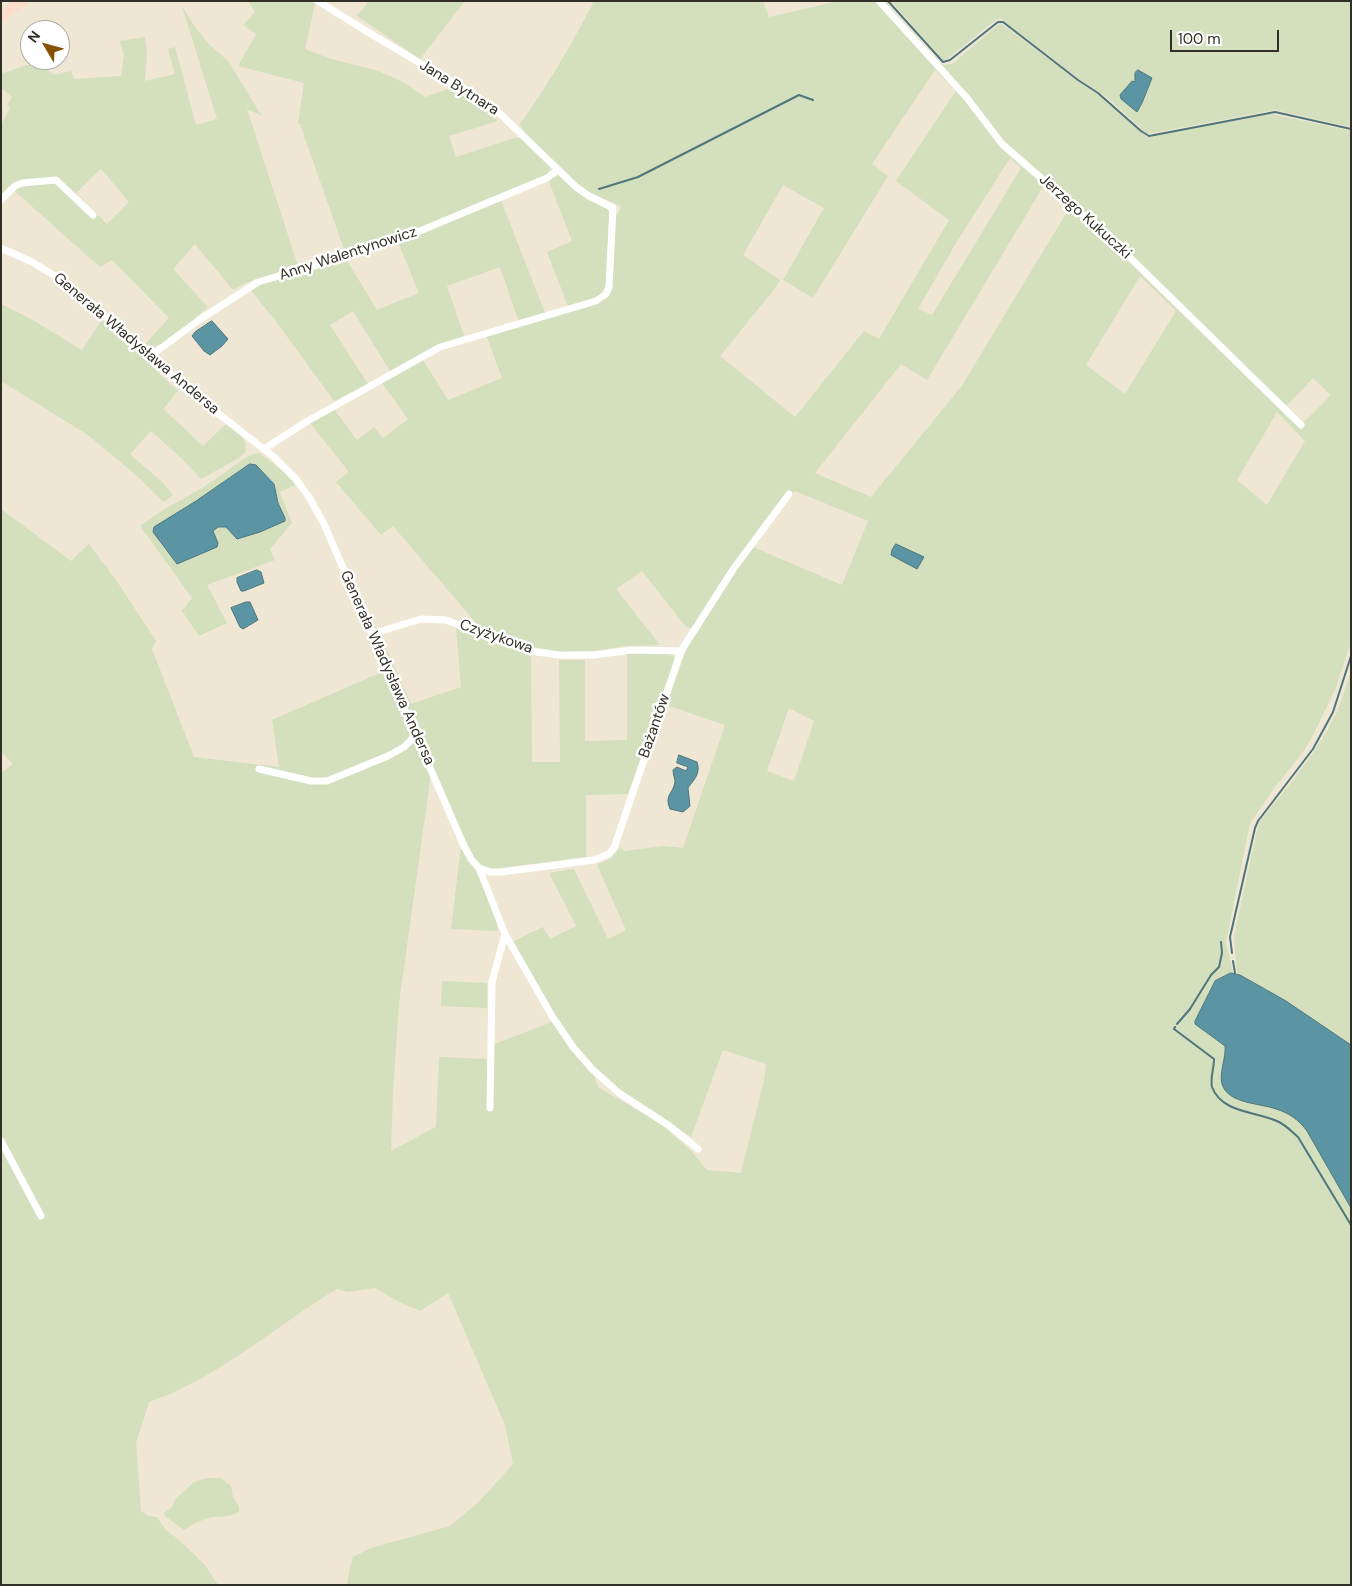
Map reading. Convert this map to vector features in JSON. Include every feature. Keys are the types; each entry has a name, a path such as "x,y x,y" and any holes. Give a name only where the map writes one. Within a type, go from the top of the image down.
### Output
{"main road":[{"path":"1,16 23,1"}],"street":[{"name":"Jana Bytnara","path":"264,449 306,422 440,347 596,301 603,297 609,287 612,208 582,192 492,106 318,1"},
{"name":"Jerzego Kukuczki","path":"879,1 967,98 1002,144 1112,240 1300,425"},
{"name":"Anny Walentynowicz","path":"149,356 198,320 258,282 339,259 415,233 547,178 558,170"},
{"path":"1,200 15,186 22,183 56,180 93,215"},
{"name":"Generała Władysława Andersa","path":"1,248 32,262 55,276 98,310 188,390 264,449 290,472 315,506 324,524 464,846 471,859 479,868 505,934 557,1024 581,1056 619,1093 668,1125 698,1149"},
{"name":"Bażantów","path":"479,868 490,872 502,872 594,860 609,854 618,840 643,760 681,651 734,568 789,494"},
{"name":"Czyżykowa","path":"372,634 421,620 446,620 500,641 544,653 594,655 632,650 681,651"},
{"path":"259,769 311,781 327,781 388,756 404,747 416,735"},
{"path":"490,1108 492,982 505,934"},
{"path":"1,1141 40,1216"}],"green space":[{"path":"248,1 311,1 315,4 305,49 331,59 378,71 403,82 425,97 454,87 483,104 498,121 449,136 456,157 515,138 522,138 550,167 549,172 546,175 407,234 345,252 300,124 298,124 304,83 238,66 256,34 243,25 255,12"},
{"path":"369,1 465,1 420,59 357,16"},
{"path":"594,1 763,1 769,17 839,1 885,1 939,63 944,65 952,64 999,24 1003,25 1099,95 1146,136 1271,114 1351,131 1351,642 1335,690 1312,737 1250,823 1226,942 1233,973 1230,973 1210,989 1195,1024 1225,1046 1221,1078 1238,1099 1277,1109 1299,1121 1307,1131 1351,1208 1351,1585 347,1585 353,1557 371,1548 450,1526 479,1502 513,1464 505,1425 448,1293 420,1311 399,1302 375,1288 348,1292 337,1289 223,1365 175,1392 149,1402 136,1443 141,1511 148,1516 157,1517 166,1530 205,1565 218,1585 1,1585 1,773 13,764 1,752 1,509 71,561 89,544 118,583 156,641 152,649 194,757 279,767 272,720 382,672 431,774 399,1003 391,1151 436,1127 439,1057 487,1059 488,1106 494,1044 552,1022 594,1075 598,1087 663,1125 691,1151 707,1170 741,1173 764,1081 766,1064 723,1050 691,1137 625,1095 593,1067 567,1036 512,942 543,927 550,939 576,926 549,873 574,869 608,939 626,930 597,865 610,859 621,847 624,851 663,846 683,848 725,725 669,706 668,703 688,647 697,629 686,627 642,571 616,589 660,645 624,646 596,651 560,652 522,645 483,631 393,526 381,535 336,482 349,472 310,423 334,409 357,440 374,427 383,438 408,419 382,383 423,360 448,400 502,378 486,335 604,299 615,215 619,212 621,206 584,190 525,133 520,124 550,79","holes":["935,70 956,91 896,181 949,220 879,339 864,331 795,417 720,356 780,280 743,255 783,185 824,208 783,280 813,298 888,176 872,164","1010,158 1021,168 932,315 918,309 956,243","1044,185 1070,207 961,387 871,497 815,473 901,364 927,380","1140,276 1176,311 1125,394 1086,365","1313,378 1331,395 1303,423 1286,406","1277,412 1305,441 1267,505 1237,480","795,491 868,521 842,585 753,547","789,708 814,721 794,781 767,771"]},
{"path":"891,1 1351,1 1351,127 1275,110 1147,134 1107,97 1079,79 1001,19 996,20 947,59 943,60","holes":["1132,81 1135,82 1142,103 1137,112 1121,99 1127,86"]},
{"path":"182,6 195,27 209,44 229,62 259,112 265,117 247,109 298,266 245,283 233,290 195,244 173,269 208,307 166,341 152,347 145,344 169,318 112,260 100,267 9,186 1,195 1,125 10,108 7,105 12,97 1,88 1,74 20,67 20,70 47,70 54,75 71,71 74,79 121,76 124,56 120,41 145,37 147,53 145,81 175,74 168,49 175,47 196,125 217,119","holes":["101,169 129,202 107,224 76,193"]},
{"path":"559,175 586,198 606,208 609,212 606,287 600,296 568,306 547,252 572,241 548,179"},
{"path":"501,200 545,313 518,320 500,267 447,286 464,336 390,371 353,311 330,325 368,384 334,401 250,289 259,284 346,259 377,310 419,293 398,242"},
{"path":"1,304 31,319 82,350 102,320 178,391 163,409 203,446 226,424 242,437 246,444 245,452 239,458 201,479 151,431 130,454 162,482 173,495 164,502 135,474 88,435 1,381"},
{"path":"259,453 286,474 295,485 280,492 292,523 270,549 275,560 207,585 227,623 199,636 182,611 192,598 140,526 163,510 204,487 250,455","holes":["250,464 256,465 274,484 278,503 285,517 235,537 226,527 218,527 213,531 218,543 177,564 160,543 182,509"]},
{"path":"456,627 531,657 532,762 560,762 559,660 585,660 585,741 627,740 627,653 666,652 674,656 674,664 628,794 586,795 586,857 492,869 480,865 471,854 381,644 383,641 411,704 461,687"},
{"path":"1351,672 1351,1045 1286,1001 1237,974 1234,936 1258,826 1263,817 1304,766 1331,724"},
{"path":"461,846 473,865 489,898 498,931 451,929"},
{"path":"442,981 487,983 487,1008 441,1006"},
{"path":"208,1478 221,1478 231,1486 239,1512 207,1519 184,1530 165,1516 164,1513 172,1507 175,1499 194,1482"}],"water":[{"path":"1138,70 1152,78 1137,112 1121,99 1120,95 1132,81 1135,82 1135,73"},
{"path":"212,321 228,339 210,355 204,351 192,336"},
{"path":"250,464 256,465 274,484 278,503 285,521 260,532 237,539 226,527 218,527 213,531 218,543 217,547 177,564 153,532 154,527"},
{"path":"896,544 924,557 917,569 891,555"},
{"path":"257,570 261,572 264,583 241,591 237,578"},
{"path":"250,602 258,620 243,629 240,627 231,608"},
{"path":"679,755 697,762 698,766 696,776 688,788 690,806 683,812 670,809 668,804 668,797 675,782 673,770 677,767 686,771 688,767 677,763"},
{"path":"1231,973 1240,975 1286,1001 1351,1045 1351,1208 1301,1123 1281,1111 1245,1102 1225,1091 1221,1075 1225,1046 1195,1024 1195,1021 1215,981"}],"waterway":[{"path":"888,1 943,62 950,60 998,22 1003,22 1078,80 1098,93 1149,136 1275,112 1351,129"},
{"path":"599,189 638,177 799,95 813,100"},
{"path":"1232,953 1230,937 1255,828 1258,821 1313,749 1333,712 1351,656"},
{"path":"1177,1024 1190,1009 1211,975 1219,967 1222,953 1221,942"},
{"path":"1233,961 1235,973"},
{"path":"1175,1027 1174,1029 1214,1059 1211,1080 1212,1087 1217,1096 1232,1107 1279,1122 1298,1137 1351,1225"}]}
